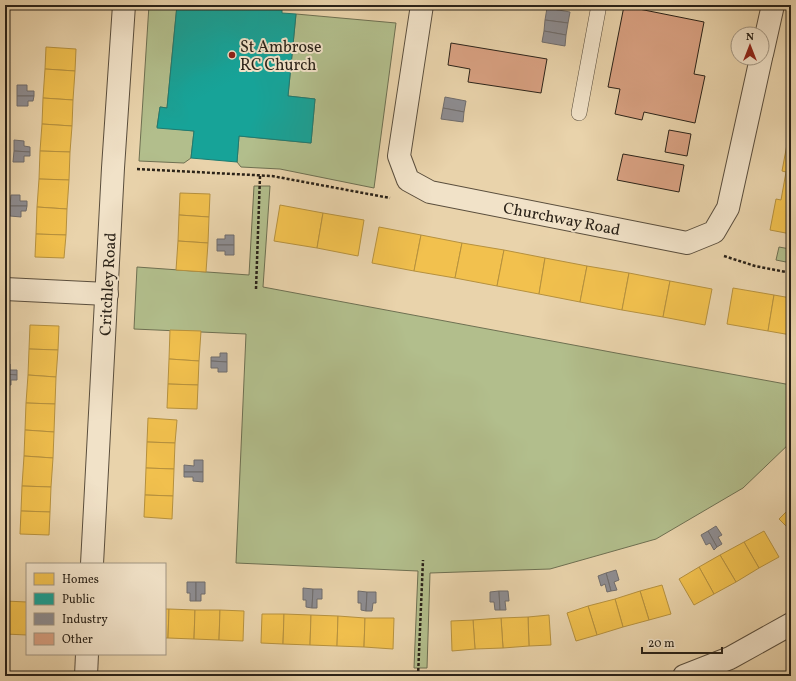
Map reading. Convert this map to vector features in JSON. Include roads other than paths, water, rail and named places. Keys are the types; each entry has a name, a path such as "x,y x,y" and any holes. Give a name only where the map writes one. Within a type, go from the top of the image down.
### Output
{"street":[{"name":"Critchley Road","path":"92,563 113,168 124,5"},
{"name":"Churchway Road","path":"422,5 399,156 408,180 430,192 687,242 714,232 728,208 759,66"},
{"path":"768,26 773,5"},
{"path":"5,289 107,294"},
{"path":"684,676 730,658 791,624"},
{"path":"86,676 87,655"}],"lane":[{"path":"579,113 599,5"}],"place":[{"name":"St Ambrose RC Church","path":"232,55"}]}
